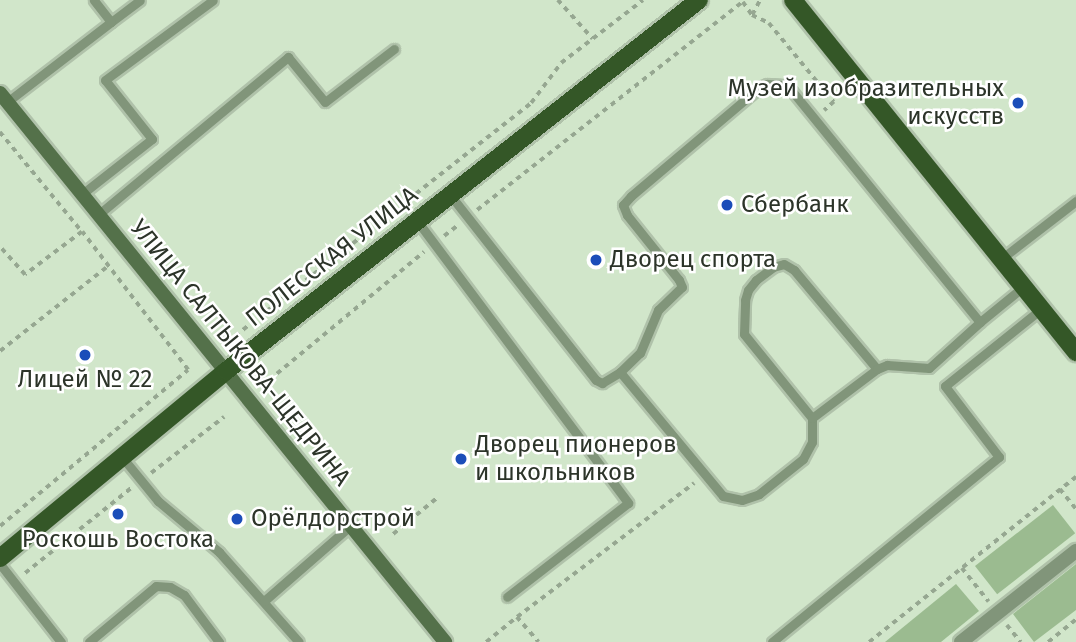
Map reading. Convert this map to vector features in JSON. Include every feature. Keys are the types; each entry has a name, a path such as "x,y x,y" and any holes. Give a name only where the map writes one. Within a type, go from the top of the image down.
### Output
{"main road":[{"name":"ПОЛЕССКАЯ УЛИЦА","path":"0,558 226,371 699,0"},
{"path":"793,0 1076,352"}],"street":[{"name":"УЛИЦА САЛТЫКОВА-ЩЕДРИНА","path":"4,98 444,642"},
{"path":"961,642 1076,551"}],"lane":[{"path":"94,0 111,22"},
{"path":"4,98 140,0"},
{"path":"82,194 152,139 105,80 213,0"},
{"path":"99,214 288,57 325,102 394,49"},
{"path":"450,196 596,380 602,383 620,372 640,353 658,310 682,288 680,280 627,215 623,205 730,112 767,84 784,85 792,91 980,322"},
{"path":"1001,259 1075,202"},
{"path":"418,222 628,503 507,597"},
{"path":"620,372 723,496 742,500 759,494 803,459 812,442 812,418 744,334 748,290 774,267 784,264 794,270 877,369"},
{"path":"812,418 877,369 887,365 929,368 1023,287"},
{"path":"772,642 999,457 945,386 1041,309"},
{"path":"122,457 158,500 219,552 299,642"},
{"path":"264,601 350,526"},
{"path":"0,564 61,642"},
{"path":"89,642 156,586 170,587 184,595 219,642"}],"path":[{"path":"558,0 593,39"},
{"path":"235,336 531,103 561,63 643,0"},
{"path":"752,15 760,0"},
{"path":"269,380 434,244 742,1 752,15 769,23 834,102 830,106"},
{"path":"0,132 82,232 188,370 0,526"},
{"path":"0,247 25,275 82,232"},
{"path":"0,351 108,266"},
{"path":"13,581 224,417"},
{"path":"486,642 705,475"},
{"path":"869,642 1076,477"},
{"path":"1060,489 1076,509"},
{"path":"393,534 438,497"},
{"path":"517,617 539,642"},
{"path":"1048,642 1076,619"}],"green space":[{"path":"1053,505 1075,533 997,594 975,566"},
{"path":"1076,564 1076,610 1034,642 1013,614"},
{"path":"956,584 979,611 941,642 885,642"}],"place":[{"name":"Музей изобразительных искусств","path":"1018,103"},
{"name":"Сбербанк","path":"727,205"},
{"name":"Дворец спорта","path":"596,260"},
{"name":"Лицей № 22","path":"85,355"},
{"name":"Дворец пионеров и школьников","path":"461,459"},
{"name":"Роскошь Востока","path":"118,514"},
{"name":"Орёлдорстрой","path":"237,519"}]}
